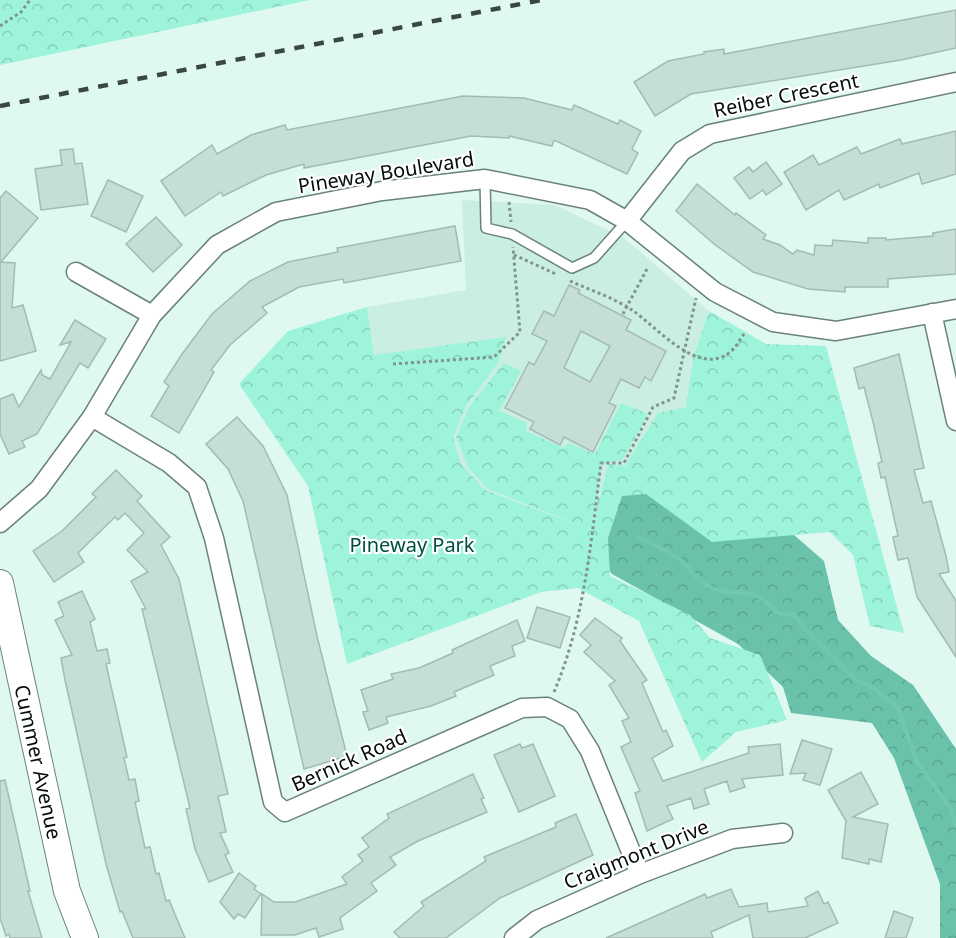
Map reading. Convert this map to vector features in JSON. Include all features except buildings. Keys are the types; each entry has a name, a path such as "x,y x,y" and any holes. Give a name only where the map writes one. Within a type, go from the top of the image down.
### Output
{"street":[{"name":"Reiber Crescent","path":"627,221 682,151 710,134 956,82"},
{"name":"Pineway Boulevard","path":"0,523 39,489 92,417 152,315 217,245 276,212 382,191 485,178 590,200 627,221 716,292 773,322 836,331 956,309"},
{"path":"76,272 152,315"},
{"path":"932,313 956,421"},
{"name":"Bernick Road","path":"92,417 169,463 197,487 214,538 273,802 285,812 522,708 547,707"},
{"name":"Cummer Avenue","path":"0,583 68,891 85,938"},
{"path":"547,707 570,719 590,751 640,874"},
{"name":"Craigmont Drive","path":"514,938 537,920 640,874 732,839 783,832"}],"lane":[{"path":"485,178 486,228 512,234 572,268 594,258 627,221"}],"path":[{"path":"0,26 21,12 30,0"},
{"path":"393,364 494,357 520,332 509,202"},
{"path":"514,255 559,276"},
{"path":"623,314 648,267"},
{"path":"547,707 563,671 585,592 600,463 624,463 654,407 674,398 700,279"},
{"path":"569,280 627,307 684,351 702,360 715,360 730,352 744,333"}],"shaded area":[{"path":"462,200 555,205 624,238 709,311 693,358 686,407 658,413 625,467 608,464 592,530 485,490 461,464 452,437 466,406 498,363 374,355 367,307 466,290"}],"green space":[{"path":"0,0 310,0 0,65"},
{"name":"Pineway Park","path":"367,307 374,355 506,337 498,363 466,406 453,437 461,464 485,490 592,530 488,489 468,467 456,437 469,407 504,363 521,371 499,411 527,423 526,431 564,448 568,443 595,454 621,403 648,414 622,460 602,464 593,525 608,464 625,466 658,413 686,407 693,358 709,311 766,344 826,346 904,633 870,626 853,555 830,532 712,542 646,494 622,496 608,538 610,576 690,615 710,638 760,655 787,720 736,732 702,762 639,621 578,588 541,592 347,664 308,486 239,384 288,331"},
{"path":"640,473 794,535 824,561 838,620 871,656 913,685 956,749 956,938 940,938 940,884 894,758 872,723 791,713 783,687 738,644 612,574 595,548 598,499"}],"waterway":[{"path":"637,537 678,558 706,585 751,594 759,597 777,613 794,614 804,628 857,681 872,687 897,706 917,762 951,809 956,825"}],"railway":[{"path":"0,106 541,0"}]}
